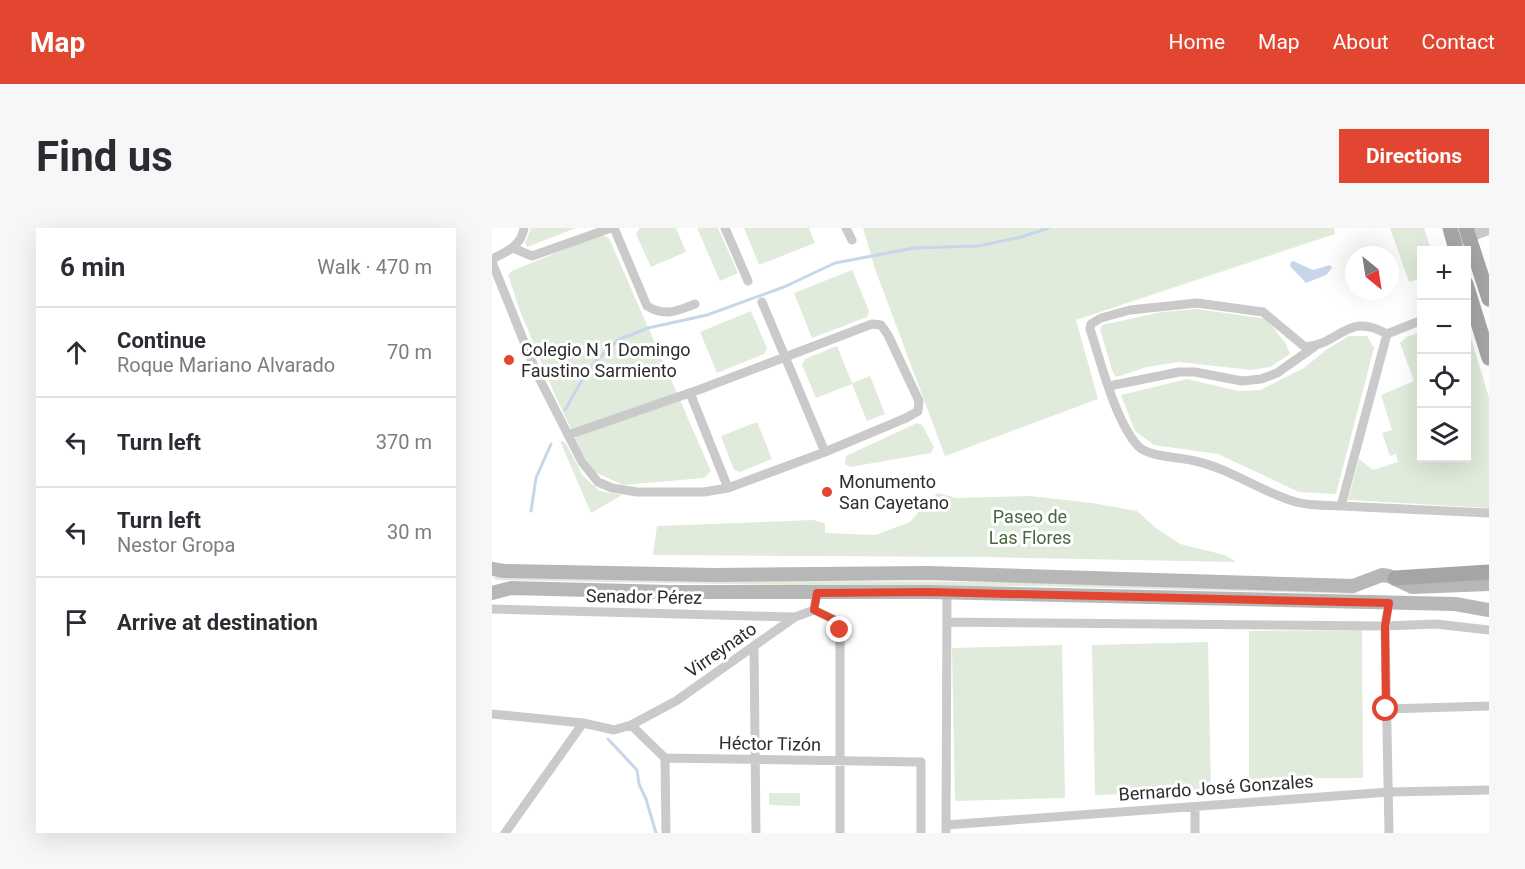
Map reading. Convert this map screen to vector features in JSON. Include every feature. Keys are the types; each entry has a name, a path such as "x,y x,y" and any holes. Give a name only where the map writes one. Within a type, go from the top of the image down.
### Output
{"main road":[{"path":"1468,232 1489,299"},
{"path":"1471,299 1489,358"},
{"path":"492,568 504,571 714,574 928,573 1353,586 1382,575 1412,587 1489,584"},
{"path":"1397,580 1489,572"},
{"path":"1397,580 1406,593 1406,604"},
{"path":"1366,603 1364,594 1370,581"},
{"path":"492,593 511,588 947,593 1455,604 1489,610"}],"street":[{"path":"525,228 523,236 513,248 492,260 537,374 568,435 582,462 598,482 612,488 637,492 704,492 728,488 825,452 906,418 918,411 919,401 888,335 881,325 872,324 690,393 568,435"},
{"path":"513,248 532,256 612,228 647,306 658,312 669,314 695,304"},
{"path":"725,228 748,281"},
{"path":"846,228 852,240"},
{"path":"1453,240 1468,232 1489,230"},
{"path":"1471,284 1483,280"},
{"path":"762,302 825,452"},
{"path":"1315,346 1305,347 1263,312 1197,303 1130,310 1101,318 1091,324 1090,329 1116,406 1131,437 1140,449 1213,465 1268,491 1298,502 1489,513"},
{"path":"1109,386 1179,372 1195,372 1242,381 1261,379 1277,374 1315,346 1350,328 1365,324 1387,334 1417,323"},
{"path":"1341,506 1387,334"},
{"path":"690,393 728,488"},
{"path":"817,593 814,610 837,621 840,630 840,833"},
{"path":"946,829 947,593"},
{"path":"1389,603 1385,626 1389,833"},
{"name":"Senador Pérez","path":"492,609 795,617"},
{"name":"Virreynato","path":"631,725 676,702 795,617 814,610"},
{"path":"947,622 1385,626 1436,624 1489,630"},
{"path":"754,646 756,833"},
{"path":"1386,709 1489,706"},
{"path":"492,714 583,723 614,730 631,725 665,758 666,833"},
{"path":"505,833 583,723"},
{"name":"Héctor Tizón","path":"665,758 921,762 921,833"},
{"name":"Bernardo José Gonzales","path":"946,829 1389,792 1489,790"},
{"path":"1195,807 1195,833"}],"green space":[{"path":"531,228 576,228 527,247 525,243"},
{"path":"640,228 676,228 686,252 651,267 636,234"},
{"path":"697,228 718,228 738,273 720,281"},
{"path":"744,228 809,228 815,243 759,265"},
{"path":"863,228 1334,228 1335,234 1076,320 1098,399 945,456 875,269"},
{"path":"1390,228 1424,228 1430,246 1417,246 1417,279 1409,282 1399,254 1399,246 1396,246"},
{"path":"601,234 609,238 711,471 704,478 623,485 595,472 583,454 555,395 520,311 508,275 512,271"},
{"path":"852,270 869,311 867,317 812,338 794,293"},
{"path":"1197,309 1267,319 1286,344 1290,354 1270,367 1251,370 1179,362 1147,367 1116,377 1100,329 1102,325 1162,312"},
{"path":"751,311 767,348 764,354 717,373 700,332"},
{"path":"1417,333 1417,462 1471,462 1471,339 1472,341 1489,398 1489,508 1348,500 1359,459 1373,470 1398,462 1396,454 1390,456 1382,433 1392,430 1381,395 1414,381 1400,343 1406,337"},
{"path":"1349,336 1367,336 1374,348 1336,494 1299,492 1218,454 1154,445 1135,431 1121,395 1187,379 1238,391 1260,390 1304,368 1326,350"},
{"path":"837,346 852,383 870,376 885,414 867,421 852,384 816,398 802,365 805,359"},
{"path":"757,422 772,459 740,472 734,470 721,436"},
{"path":"917,423 922,425 934,447 931,453 850,467 845,464 846,456"},
{"path":"560,441 565,442 583,476 600,491 622,495 591,513"},
{"name":"Paseo de Las Flores","path":"938,493 956,498 1030,496 1137,511 1156,528 1180,544 1225,555 1236,562 984,557 653,555 657,526 813,520 825,523 825,533 875,535 910,522"},
{"path":"522,576 784,581 1033,582 1356,592 1358,594 1034,586 785,585 496,580 494,578"},
{"path":"1362,630 1363,778 1249,779 1249,631"},
{"path":"1208,642 1211,792 1095,795 1092,645"},
{"path":"1062,645 1065,798 955,801 952,648"},
{"path":"769,793 800,793 800,806 769,805"}],"water":[{"path":"1293,261 1313,270 1330,265 1332,268 1326,275 1306,283 1290,266"}],"waterway":[{"path":"565,410 582,380 597,360 618,340 648,328 707,315 784,287 835,263 914,248 978,246 1022,237 1048,228"},
{"path":"531,511 536,478 551,444"},
{"path":"608,739 637,770 639,784 656,833"}],"place":[{"name":"Colegio N 1 Domingo Faustino Sarmiento","path":"509,360"},
{"name":"Monumento San Cayetano","path":"827,492"}],"route":[{"path":"840,630 837,621 814,610 817,593 929,592 1389,603 1385,626 1386,709"}]}
